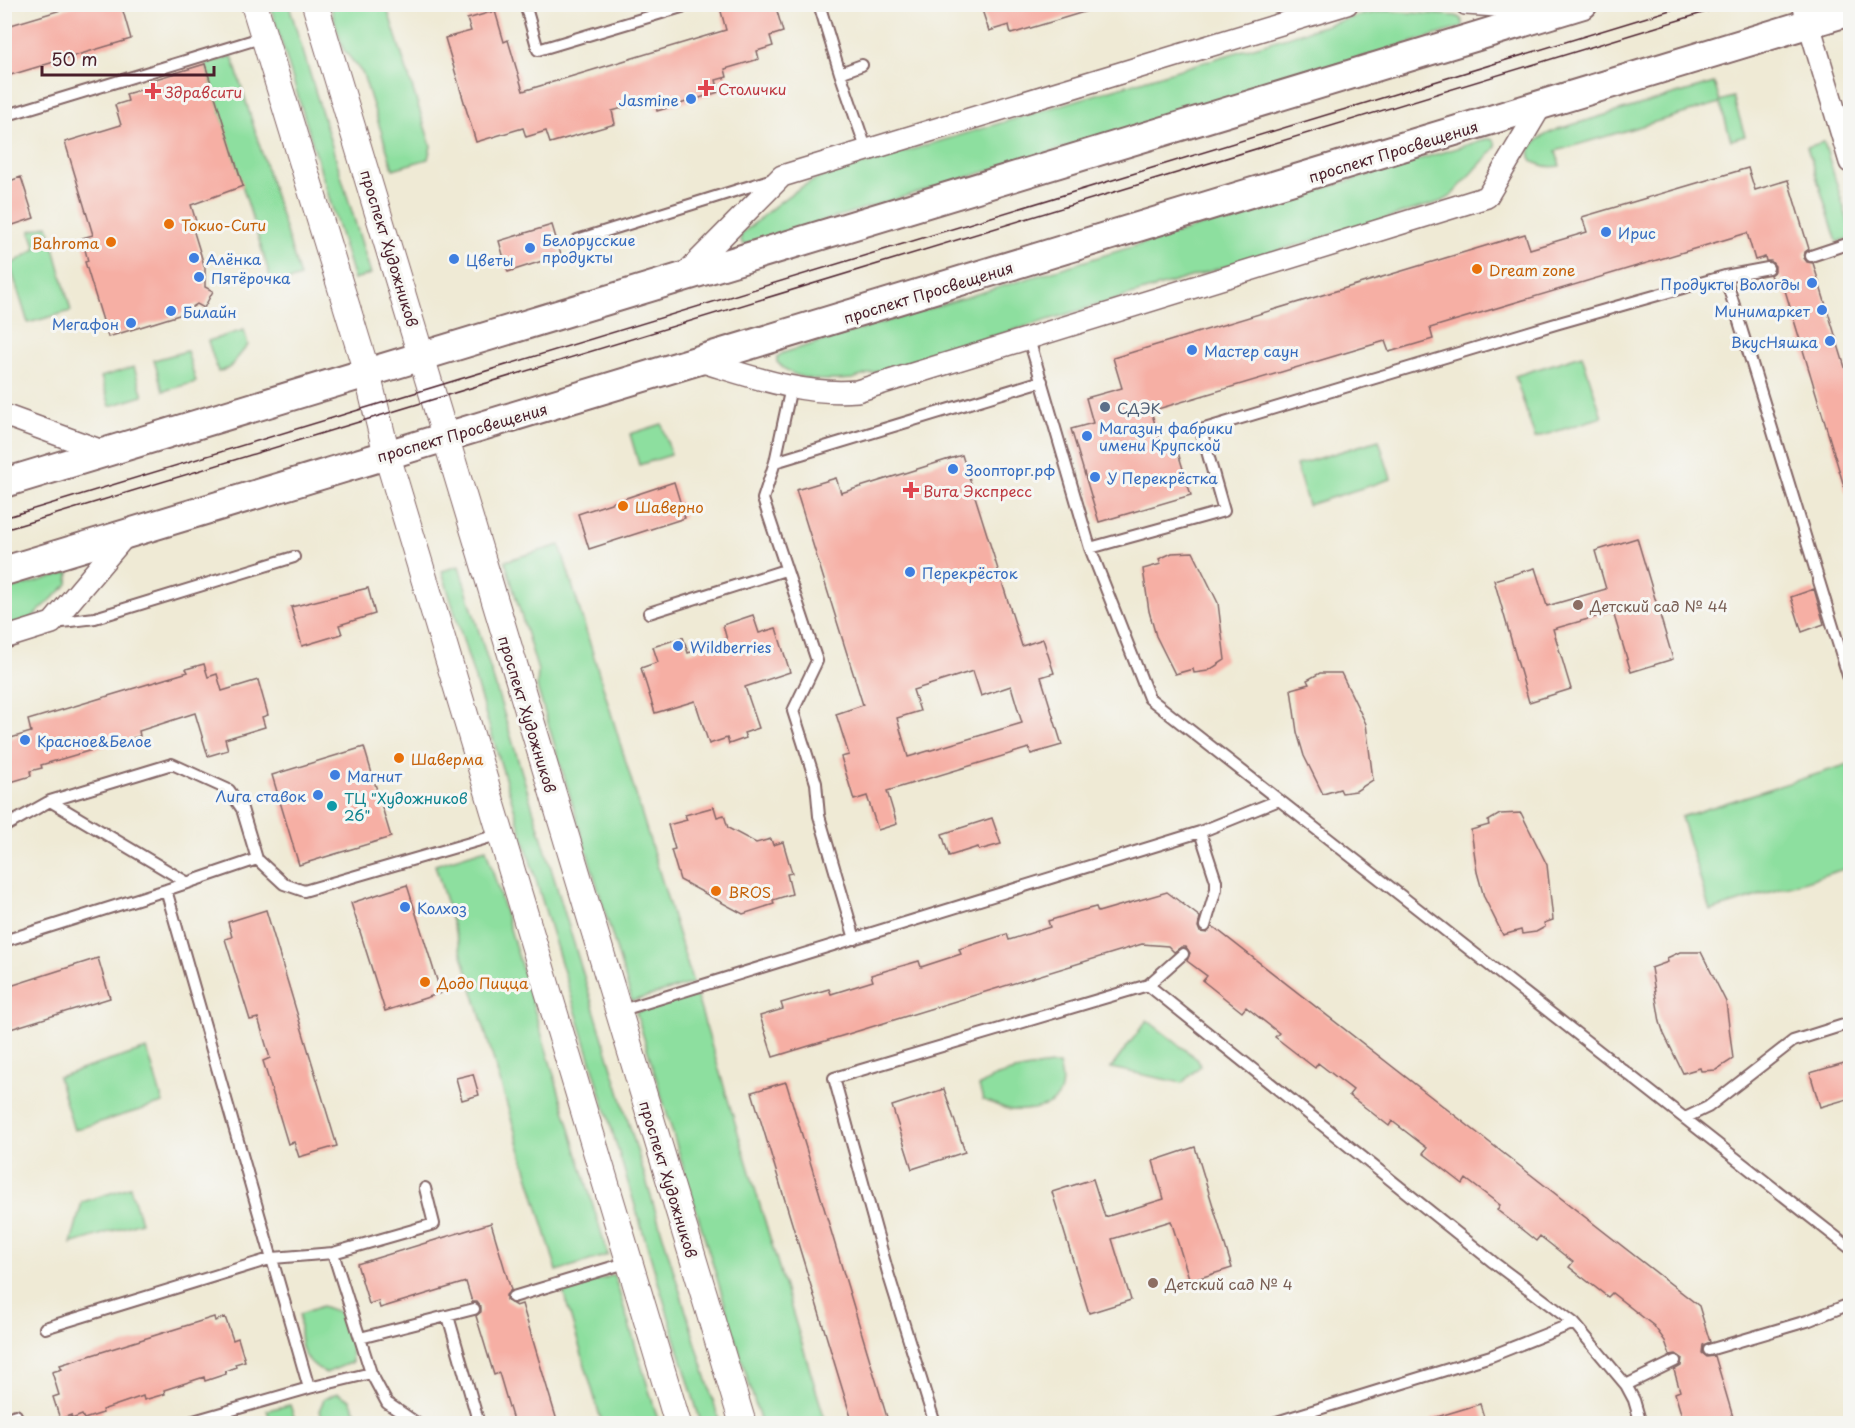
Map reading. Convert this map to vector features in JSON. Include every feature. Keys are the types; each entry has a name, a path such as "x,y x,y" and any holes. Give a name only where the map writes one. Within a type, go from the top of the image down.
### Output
{"main road":[{"path":"4,483 1583,4"},
{"name":"проспект Просвещения","path":"4,571 1541,106 1806,14 1851,11"}],"street":[{"path":"254,4 367,373 387,455 678,1424"},
{"name":"проспект Художников","path":"315,4 423,356 444,437 743,1424"},
{"path":"683,277 782,176 1347,4"},
{"path":"1466,4 1512,7 1552,14"},
{"path":"1806,14 1851,162"},
{"path":"699,361 791,387 835,393 857,391 1029,339 1487,197 1541,106"},
{"path":"4,415 105,452"},
{"path":"4,638 52,623 127,534"}],"lane":[{"path":"525,4 538,50 685,6 685,4"},
{"path":"819,4 867,151"},
{"path":"4,116 264,37"},
{"path":"840,73 862,65"},
{"path":"577,240 782,176"},
{"path":"1811,256 1851,243"},
{"path":"1090,548 1224,511 1201,430 1559,323 1725,276 1768,268"},
{"path":"1725,276 1851,681"},
{"path":"1029,339 1090,548 1149,698 1851,1248"},
{"path":"775,462 1042,381"},
{"path":"791,387 775,462 763,499 817,661 793,711 816,783 819,816 855,939"},
{"path":"52,623 94,618 294,557"},
{"path":"650,613 785,570"},
{"path":"4,826 50,801 172,764 229,790 242,808 256,859 284,884 304,891 501,834"},
{"path":"618,1011 1200,832 1279,800"},
{"path":"50,801 188,883"},
{"path":"1200,832 1216,881 1216,889 1205,926"},
{"path":"4,941 166,891 256,859"},
{"path":"166,891 309,1388"},
{"path":"935,1424 888,1273 834,1078 1148,985 1184,954"},
{"path":"1148,985 1492,1262 1574,1323 1626,1385 1634,1400 1641,1424"},
{"path":"1685,1118 1708,1107 1793,1041 1851,1023"},
{"path":"45,1328 273,1258 333,1253 434,1224 425,1188"},
{"path":"333,1253 370,1373 387,1403 418,1424"},
{"path":"513,1297 629,1262"},
{"path":"1709,1350 1797,1324 1851,1304"},
{"path":"360,1338 474,1309"},
{"path":"448,1316 479,1424"},
{"path":"1270,1424 1491,1356 1574,1323"},
{"path":"1626,1385 1675,1361"},
{"path":"183,1424 370,1373"},
{"path":"4,1419 16,1415 19,1424"}],"green space":[{"path":"270,5 289,5 371,274 354,279"},
{"path":"330,5 386,5 431,146 428,159 393,169 363,74 343,49"},
{"path":"1387,11 1456,16 1463,22 1463,27 744,245 741,241 741,235 744,232 782,201 802,187 824,176 1357,16"},
{"path":"232,56 300,277 273,286 205,64"},
{"path":"1714,83 1720,101 1733,97 1745,136 1731,140 1720,103 1556,151 1560,166 1543,166 1530,157 1535,142 1558,129"},
{"path":"1486,139 1495,142 1496,147 1450,197 1443,201 852,379 822,380 802,377 793,374 777,362 777,357 783,353"},
{"path":"1824,142 1850,228 1850,238 1837,242 1807,147"},
{"path":"48,225 71,311 28,323 10,265 36,249 30,231"},
{"path":"244,330 248,345 229,368 218,372 208,341"},
{"path":"187,351 196,382 163,391 154,360"},
{"path":"1582,355 1602,417 1535,438 1515,376"},
{"path":"134,367 143,396 110,406 101,377"},
{"path":"662,424 671,455 639,465 630,434"},
{"path":"1379,440 1391,479 1308,505 1296,465"},
{"path":"560,545 693,983 632,1001 537,687 538,671 505,561"},
{"path":"459,566 720,1423 701,1423 442,571"},
{"path":"69,572 68,584 28,621 5,629 5,591"},
{"path":"1849,764 1850,867 1710,911 1681,817"},
{"path":"486,849 608,1255 557,1271 435,865"},
{"path":"696,994 826,1423 761,1423 636,1012"},
{"path":"1147,1020 1198,1060 1200,1066 1182,1083 1111,1068"},
{"path":"147,1049 163,1103 74,1130 58,1077"},
{"path":"1059,1065 1061,1089 1056,1099 1050,1104 1034,1109 1013,1110 983,1100 979,1087 985,1082 1004,1074 1029,1068"},
{"path":"130,1187 141,1222 71,1244 82,1202"},
{"path":"614,1275 659,1423 602,1423 563,1291"},
{"path":"322,1306 339,1312 351,1339 352,1362 326,1373 317,1368 306,1356 302,1349 300,1333 300,1314"},
{"path":"337,1393 350,1400 361,1423 324,1423 319,1411 324,1399"},
{"path":"290,1405 296,1423 271,1423 267,1410"}],"building":[{"path":"81,4 121,4 131,39 4,77 4,27"},
{"path":"719,4 775,4 783,32 770,36 773,46 757,51 759,59 725,69 727,77 716,80 719,92 657,111 654,99 612,111 615,124 550,143 546,131 526,137 523,128 476,142 445,38 471,31 467,19 495,11 504,42 508,40 523,91 726,30"},
{"path":"980,4 1093,4 1094,9 1011,34 1009,25 989,31"},
{"path":"205,64 243,186 191,205 198,228 193,229 205,268 205,287 213,291 204,308 197,304 179,315 108,337 85,262 88,261 82,238 93,235 65,142 121,125 115,105 128,101 126,94 150,87 149,81"},
{"path":"1748,168 1755,190 1788,180 1809,249 1805,252 1804,258 1807,262 1813,263 1851,387 1851,492 1846,493 1781,277 1772,280 1770,275 1775,271 1775,266 1771,261 1766,261 1765,257 1755,260 1747,233 1430,328 1433,339 1389,352 1385,341 1151,411 1162,447 1175,443 1191,495 1099,522 1071,429 1093,423 1086,398 1122,388 1113,358 1525,234 1530,249 1587,232 1582,217"},
{"path":"21,177 34,218 4,228 4,183"},
{"path":"552,225 561,255 508,272 499,241"},
{"name":"Перекрёсток","path":"962,455 1022,646 1043,639 1054,673 1041,677 1062,745 1031,754 1029,748 887,791 897,824 878,830 867,796 854,800 841,757 849,755 836,714 863,705 796,490 836,478 841,493","holes":["973,671 981,696 1011,686 1022,723 908,757 897,718 920,711 913,690"]},
{"path":"674,482 685,518 589,549 578,514"},
{"path":"1637,538 1673,659 1631,672 1613,612 1553,629 1571,689 1529,702 1494,580 1535,568 1547,606 1606,589 1595,551"},
{"path":"1193,552 1218,603 1225,660 1208,671 1194,673 1193,669 1175,674 1156,636 1149,611 1143,569 1161,564 1159,559 1172,553"},
{"path":"368,588 375,614 339,625 342,634 302,646 291,607"},
{"path":"1814,589 1824,624 1802,632 1791,597"},
{"path":"753,615 759,633 776,628 790,672 745,687 759,728 744,733 746,738 729,744 727,738 709,744 695,701 655,713 641,668 658,662 653,647 683,637 688,653 727,640 723,625"},
{"path":"204,664 208,677 217,674 222,691 258,680 268,715 262,717 265,727 225,739 228,750 208,756 195,713 139,731 140,736 41,765 42,768 30,771 31,776 4,784 4,740 31,732 28,720 188,672 186,669"},
{"path":"1320,673 1341,673 1366,724 1373,780 1356,791 1342,793 1340,789 1323,794 1304,756 1297,732 1291,689 1309,684 1307,680"},
{"name":"ТЦ \"Художников 26\"","path":"364,747 391,837 299,865 272,775"},
{"path":"714,807 717,817 724,815 728,828 756,843 771,839 773,845 783,842 792,873 787,874 792,894 773,900 774,904 743,914 680,880 671,850 675,849 668,825 687,820 685,815"},
{"path":"1521,813 1547,865 1553,920 1544,923 1545,927 1536,932 1522,934 1521,930 1503,935 1484,897 1477,872 1471,830 1489,825 1488,821 1500,814"},
{"path":"992,818 1001,844 979,850 978,847 949,856 942,834"},
{"path":"407,885 441,993 385,1011 351,903"},
{"path":"1167,892 1200,917 1198,927 1200,932 1207,933 1212,927 1215,928 1699,1306 1710,1342 1703,1345 1702,1353 1707,1357 1715,1356 1735,1424 1684,1424 1675,1393 1680,1391 1674,1370 1681,1366 1682,1358 1676,1354 1670,1355 1665,1341 1654,1326 1612,1293 1608,1297 1569,1267 1573,1262 1540,1236 1536,1241 1497,1210 1500,1205 1466,1179 1463,1184 1423,1153 1427,1148 1392,1121 1389,1126 1349,1095 1353,1090 1318,1063 1315,1068 1275,1037 1279,1033 1246,1007 1242,1012 1203,981 1207,976 1187,961 1190,953 1186,947 1181,947 1174,952 1168,946 1142,944 773,1057 760,1016 783,1009 781,1003 829,989 831,994 873,981 871,975 919,961 921,967 961,954 959,949 1007,934 1009,940 1050,927 1048,921 1080,911 1096,907 1098,912"},
{"path":"266,910 337,1146 299,1157 294,1142 288,1144 263,1061 270,1058 258,1018 250,1020 225,939 232,937 228,922"},
{"path":"1680,952 1701,952 1726,1002 1733,1059 1716,1070 1701,1071 1700,1068 1683,1073 1660,1022 1651,968 1668,962 1667,958"},
{"path":"98,958 110,998 4,1031 4,988"},
{"path":"1851,1061 1851,1098 1820,1107 1810,1073"},
{"path":"473,1074 479,1095 462,1100 456,1078"},
{"path":"786,1082 889,1424 853,1424 752,1092"},
{"path":"944,1089 965,1152 912,1169 892,1106"},
{"path":"1195,1147 1232,1268 1190,1281 1171,1221 1112,1239 1131,1300 1089,1313 1052,1192 1093,1179 1105,1217 1164,1199 1153,1161"},
{"path":"491,1223 511,1290 506,1295 506,1300 516,1306 522,1304 558,1424 514,1424 499,1373 494,1375 476,1316 481,1312 481,1307 477,1302 472,1302 466,1282 380,1308 378,1301 369,1304 357,1264"},
{"path":"214,1317 215,1321 225,1317 233,1340 238,1338 245,1361 235,1364 236,1367 225,1371 226,1374 205,1381 204,1377 164,1390 165,1394 144,1400 143,1396 102,1410 103,1413 84,1419 82,1415 72,1419 71,1415 60,1419 53,1397 59,1395 52,1372 62,1369 60,1365"},
{"path":"1480,1404 1486,1424 1430,1424 1430,1419"}],"tram line":[{"path":"4,518 1690,4"},
{"path":"4,530 1732,4"}],"place":[{"name":"Столички","path":"706,88"},
{"name":"Здравсити","path":"153,91"},
{"name":"Jasmine","path":"691,99"},
{"name":"Токио-Сити","path":"169,224"},
{"name":"Ирис","path":"1606,232"},
{"name":"Bahroma","path":"111,242"},
{"name":"Белорусские продукты","path":"530,248"},
{"name":"Алёнка","path":"194,258"},
{"name":"Цветы","path":"454,259"},
{"name":"Dream zone","path":"1477,269"},
{"name":"Пятёрочка","path":"199,277"},
{"name":"Продукты Вологды","path":"1812,283"},
{"name":"Минимаркет","path":"1822,310"},
{"name":"Билайн","path":"171,311"},
{"name":"Мегафон","path":"131,323"},
{"name":"ВкусНяшка","path":"1830,341"},
{"name":"Мастер саун","path":"1192,350"},
{"name":"СДЭК","path":"1105,407"},
{"name":"Магазин фабрики имени Крупской","path":"1087,436"},
{"name":"Зоопторг.рф","path":"953,469"},
{"name":"У Перекрёстка","path":"1095,477"},
{"name":"Вита Экспресс","path":"911,490"},
{"name":"Шаверно","path":"623,506"},
{"name":"Перекрёсток","path":"910,572"},
{"name":"Детский сад № 44","path":"1578,605"},
{"name":"Wildberries","path":"678,646"},
{"name":"Красное&Белое","path":"25,740"},
{"name":"Шаверма","path":"399,758"},
{"name":"Магнит","path":"335,775"},
{"name":"Лига ставок","path":"318,795"},
{"name":"ТЦ \"Художников 26\"","path":"332,806"},
{"name":"BROS","path":"716,891"},
{"name":"Колхоз","path":"405,907"},
{"name":"Додо Пицца","path":"425,982"},
{"name":"Детский сад № 4","path":"1153,1283"}]}
